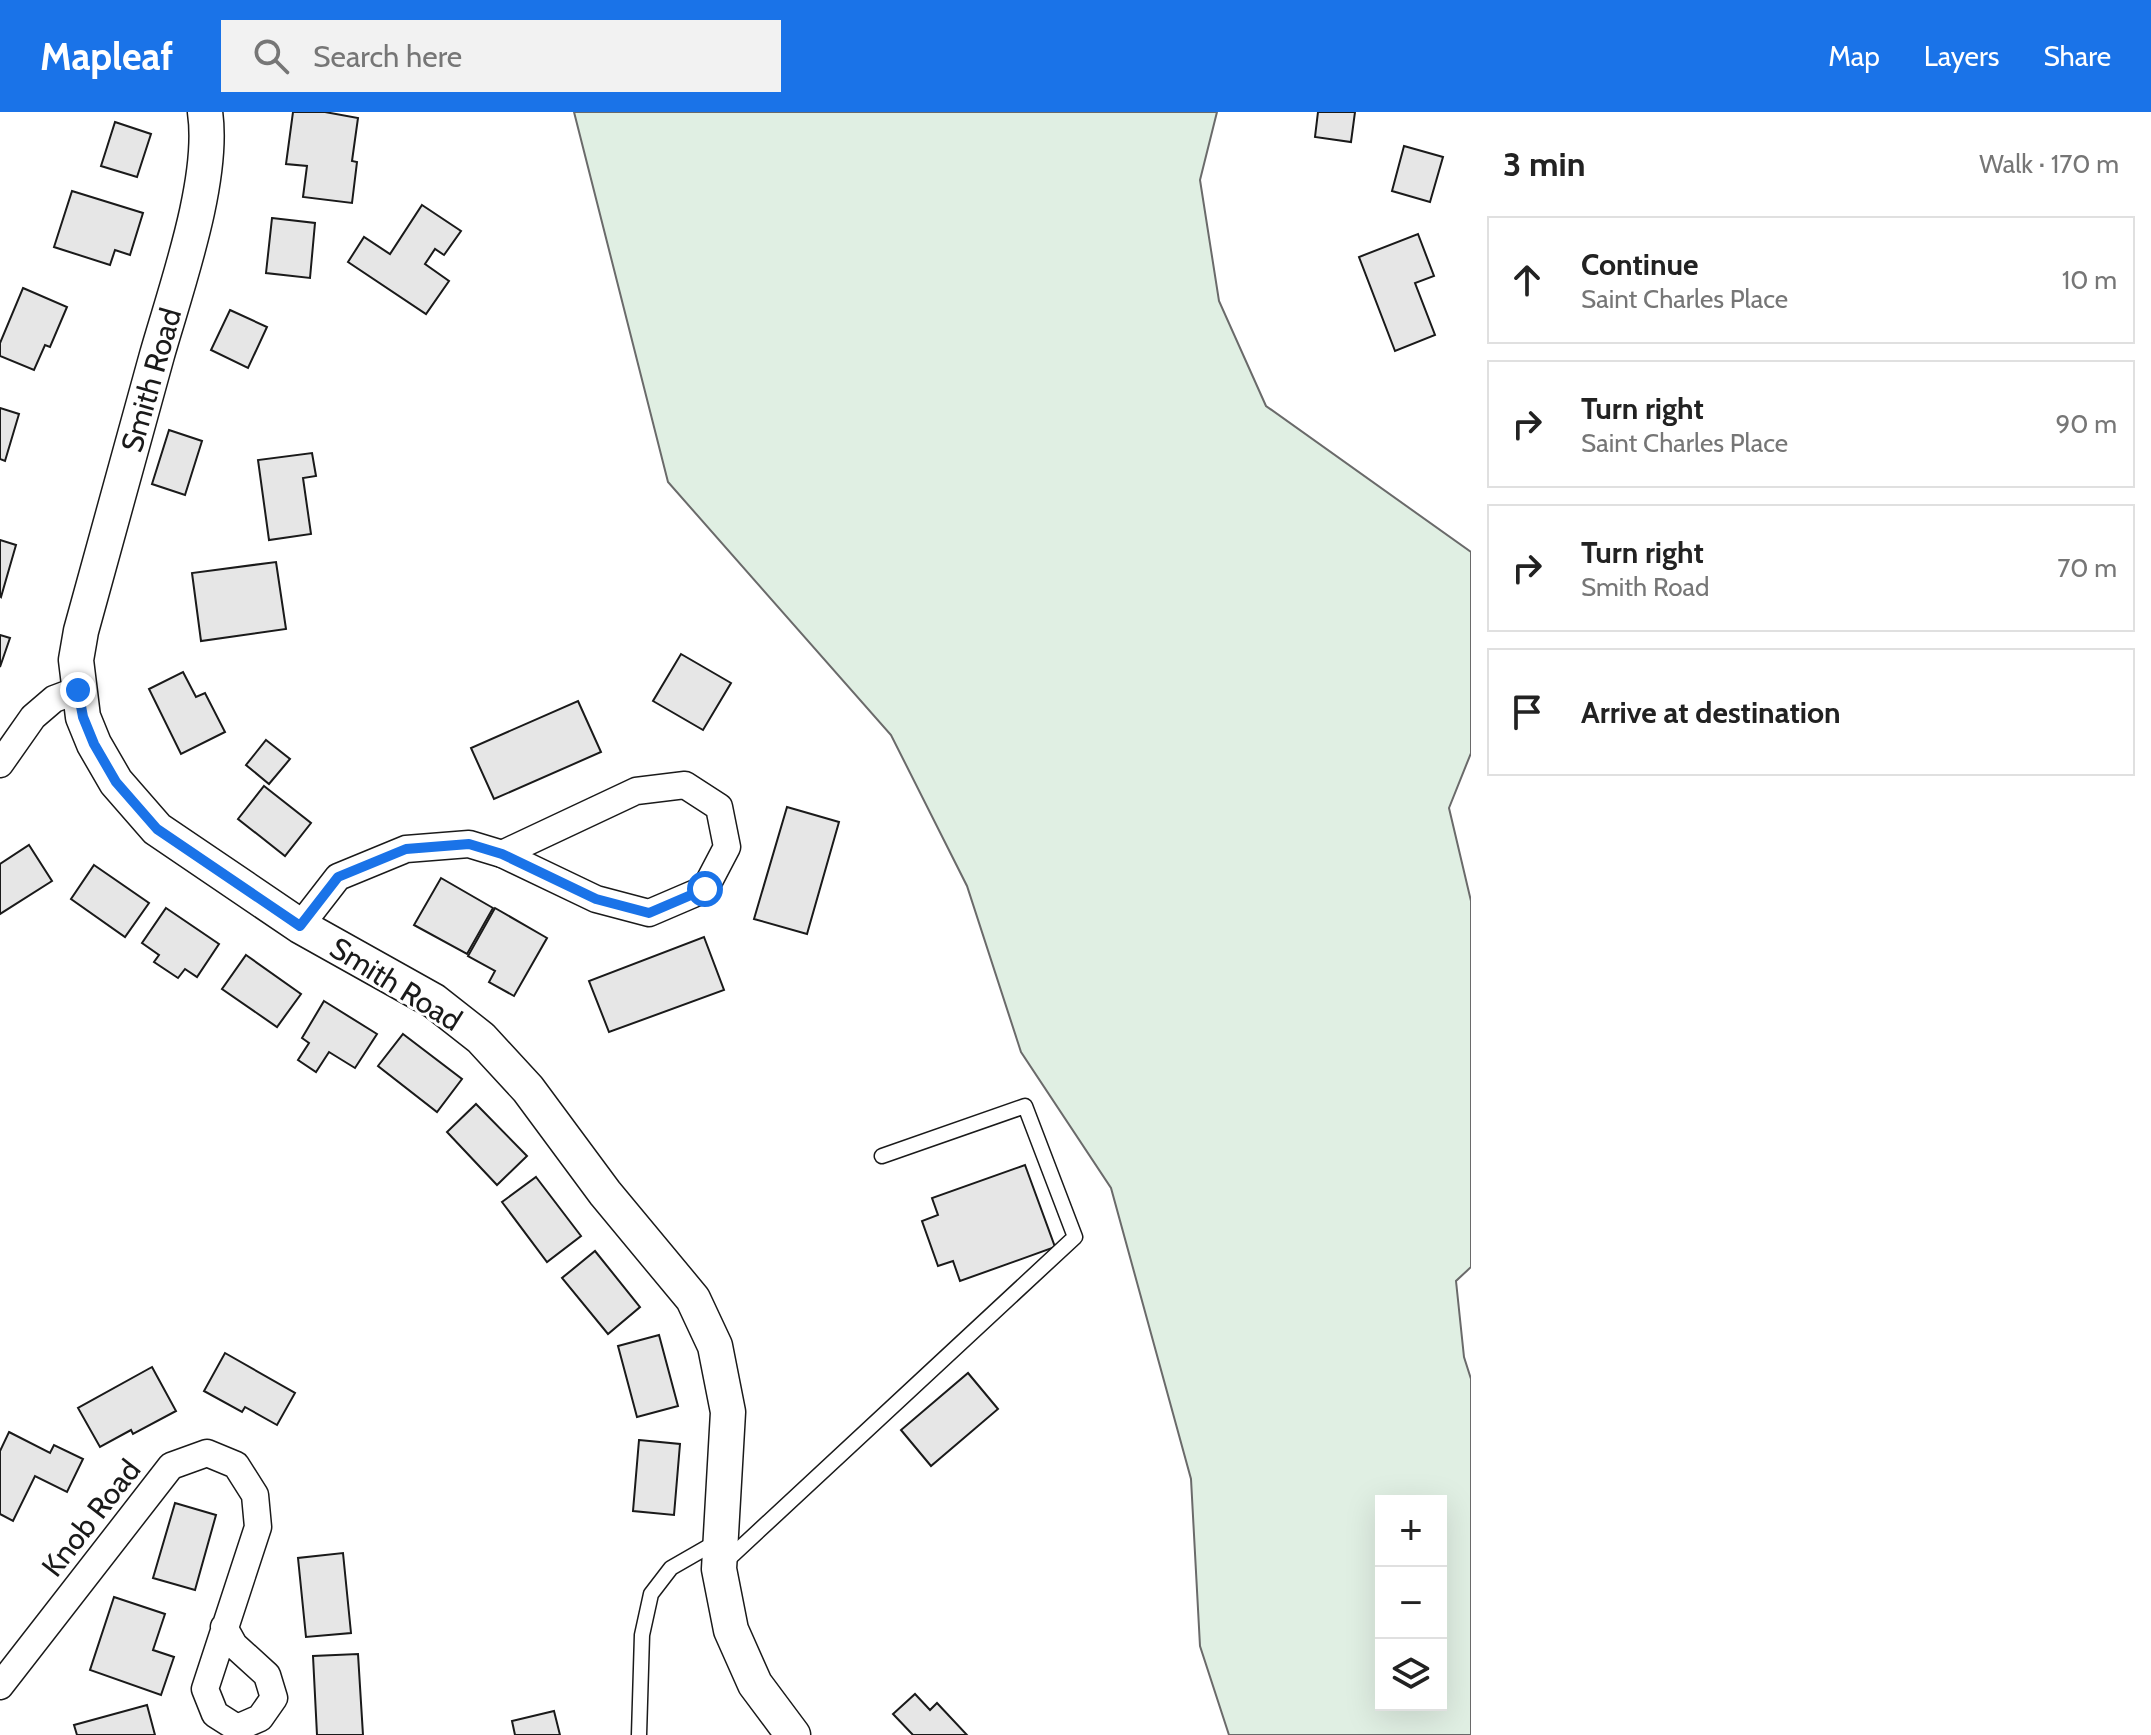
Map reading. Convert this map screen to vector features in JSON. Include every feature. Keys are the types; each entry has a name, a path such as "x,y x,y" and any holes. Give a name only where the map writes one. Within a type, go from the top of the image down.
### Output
{"street":[{"name":"Smith Road","path":"205,112 205,168 186,255 81,631 76,660 83,717 94,744 116,782 157,829 300,926 434,1001 481,1038 528,1089 605,1193 693,1299 715,1346 728,1412 719,1555 731,1630 755,1684 793,1735"},
{"path":"3,755 33,717 54,699 78,690"},
{"path":"300,926 338,877 406,849 469,844 502,854 596,899 649,913 705,889 727,847 719,807 685,785 636,791 502,854"},
{"name":"Knob Road","path":"0,1686 171,1466 207,1453 236,1465 255,1495 258,1527 224,1627"}],"lane":[{"path":"639,1735 642,1635 651,1594 671,1568 719,1555 1075,1237 1025,1106 882,1156"}],"green space":[{"path":"574,112 1217,112 1200,180 1219,301 1266,406 1471,552 1471,753 1449,808 1471,901 1471,1267 1456,1281 1464,1357 1471,1379 1471,1735 1229,1735 1200,1646 1191,1479 1111,1188 1021,1052 967,886 891,735 668,482"}],"building":[{"path":"293,112 325,112 358,118 352,161 357,162 352,203 303,197 307,166 286,164"},
{"path":"1318,112 1355,112 1351,142 1315,137"},
{"path":"115,122 151,134 137,177 101,166"},
{"path":"1404,146 1443,157 1430,202 1392,191"},
{"path":"72,191 143,213 130,255 115,250 110,265 54,247"},
{"path":"422,205 461,231 444,255 435,249 425,264 449,281 426,314 348,262 364,237 390,254"},
{"path":"272,218 315,223 310,278 266,273"},
{"path":"1418,234 1434,276 1415,283 1435,335 1395,351 1359,257"},
{"path":"23,288 67,307 50,347 45,345 34,370 0,356 0,343"},
{"path":"230,310 267,327 248,368 211,350"},
{"path":"0,408 19,414 5,461 0,459"},
{"path":"169,430 202,441 185,495 152,484"},
{"path":"312,453 316,476 303,478 311,534 269,540 258,460"},
{"path":"0,540 16,545 1,597 0,596"},
{"path":"276,562 286,629 201,641 192,573"},
{"path":"0,635 10,638 0,667"},
{"path":"681,654 731,683 703,730 653,701"},
{"path":"183,672 196,697 205,693 225,732 181,754 149,689"},
{"path":"578,701 601,752 494,799 471,748"},
{"path":"266,740 290,759 269,784 246,765"},
{"path":"264,786 311,823 285,856 238,819"},
{"path":"787,807 839,822 807,934 754,919"},
{"path":"29,845 52,881 0,914 0,864"},
{"path":"94,865 149,903 125,937 71,899"},
{"path":"441,878 493,908 467,954 414,925"},
{"path":"166,908 219,944 197,977 185,969 178,978 154,962 159,955 142,943"},
{"path":"495,908 547,938 514,996 489,982 495,971 468,956"},
{"path":"704,937 724,990 609,1032 589,981"},
{"path":"246,955 301,994 277,1027 222,989"},
{"path":"324,1001 377,1034 355,1068 329,1052 316,1072 298,1060 309,1043 302,1038"},
{"path":"403,1034 462,1079 437,1112 378,1066"},
{"path":"476,1104 527,1156 497,1185 447,1132"},
{"path":"1025,1165 1055,1247 960,1281 953,1261 938,1266 922,1221 938,1215 932,1198"},
{"path":"536,1177 581,1236 547,1262 502,1202"},
{"path":"595,1251 640,1307 608,1334 562,1278"},
{"path":"659,1335 678,1406 637,1417 618,1346"},
{"path":"225,1353 295,1393 277,1425 245,1407 242,1412 204,1391"},
{"path":"152,1367 176,1411 100,1447 78,1408"},
{"path":"968,1373 998,1409 931,1466 901,1430"},
{"path":"9,1432 50,1453 54,1445 83,1459 67,1492 35,1476 13,1521 0,1514 0,1451"},
{"path":"639,1440 680,1444 674,1515 633,1511"},
{"path":"175,1503 216,1515 195,1590 153,1578"},
{"path":"343,1553 351,1633 306,1637 298,1558"},
{"path":"114,1597 165,1614 153,1650 174,1657 161,1695 90,1670"},
{"path":"358,1654 363,1735 317,1735 313,1656"},
{"path":"915,1694 930,1710 937,1703 967,1735 913,1735 893,1714"},
{"path":"147,1705 155,1735 77,1735 74,1725"},
{"path":"554,1711 560,1735 515,1735 512,1721"}],"route":[{"path":"78,690 83,717 94,744 116,782 157,829 300,926 338,877 406,849 469,844 502,854 596,899 649,913 705,889"}]}
